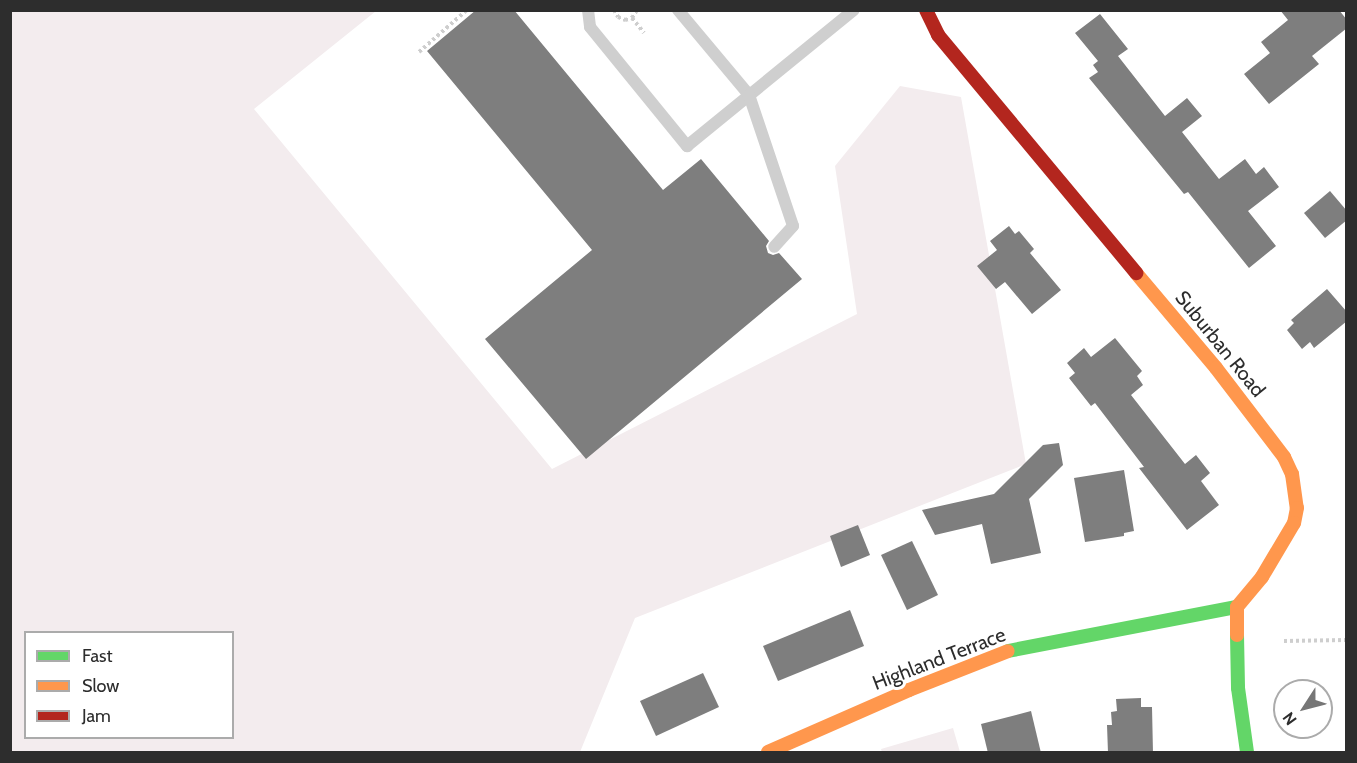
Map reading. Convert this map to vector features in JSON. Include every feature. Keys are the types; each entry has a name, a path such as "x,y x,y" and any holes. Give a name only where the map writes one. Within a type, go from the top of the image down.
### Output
{"street":[{"name":"Suburban Road","path":"926,10 938,35 1216,368 1284,457 1296,491 1294,523 1262,577 1237,607"},
{"name":"Highland Terrace","path":"768,753 909,690 1007,651 1237,607"},
{"path":"1237,607 1238,688 1247,753"}],"lane":[{"path":"588,10 590,27 687,146 854,10"},
{"path":"678,10 749,95 793,226 774,247"}],"path":[{"path":"419,52 466,10"},
{"path":"615,10 621,19 632,18"},
{"path":"632,18 637,10"},
{"path":"632,18 644,33"},
{"path":"1284,641 1347,640"}],"shaded area":[{"path":"10,11 376,11 254,109 552,469 857,314 835,166 900,86 961,97 1026,464 635,618 580,752 11,752"},
{"path":"953,728 960,752 882,752 881,749"}],"building":[{"path":"476,10 514,10 663,190 701,159 769,241 766,246 768,253 773,255 779,253 802,279 586,459 485,339 592,250 427,51"},
{"path":"1280,10 1339,10 1347,20 1347,28 1312,56 1319,64 1269,104 1244,74 1270,53 1261,42 1288,20"},
{"path":"1100,14 1128,49 1118,56 1165,116 1187,98 1202,116 1182,132 1219,179 1245,159 1256,174 1264,167 1279,187 1248,211 1276,246 1249,268 1188,192 1184,194 1089,78 1098,72 1093,65 1098,61 1075,33"},
{"path":"1330,191 1347,211 1347,220 1325,238 1304,213"},
{"path":"1009,226 1015,234 1019,231 1034,249 1030,253 1061,290 1032,314 1005,282 996,289 977,266 997,250 990,241"},
{"path":"1327,289 1347,312 1347,321 1314,348 1310,342 1302,349 1287,330 1294,323 1291,320"},
{"path":"1115,338 1142,371 1137,376 1143,385 1131,395 1185,464 1196,455 1210,473 1201,481 1219,505 1187,530 1139,468 1144,467 1095,403 1091,406 1069,378 1075,373 1067,363 1084,348 1091,357"},
{"path":"1059,443 1063,465 1029,499 1041,553 991,564 982,524 935,535 922,510 994,494 1043,445"},
{"path":"1124,470 1134,531 1124,533 1124,536 1085,542 1074,478"},
{"path":"858,525 870,555 841,567 830,536"},
{"path":"912,541 938,595 907,610 881,555"},
{"path":"850,610 864,646 778,681 763,646"},
{"path":"703,673 719,707 656,736 640,701"},
{"path":"1141,698 1141,707 1152,707 1153,753 1108,753 1107,725 1112,725 1111,712 1117,711 1116,699"},
{"path":"1031,711 1041,753 988,753 981,724"}],"traffic: fast":[{"path":"1008,651 1237,607"},
{"path":"1237,635 1238,688 1247,752"}],"traffic: slow":[{"path":"1136,273 1216,368 1284,457 1292,474 1297,508 1294,523 1262,577 1237,607 1237,635"},
{"path":"768,752 909,690 1008,651"}],"traffic: jam":[{"path":"926,10 938,35 1136,273"}]}
